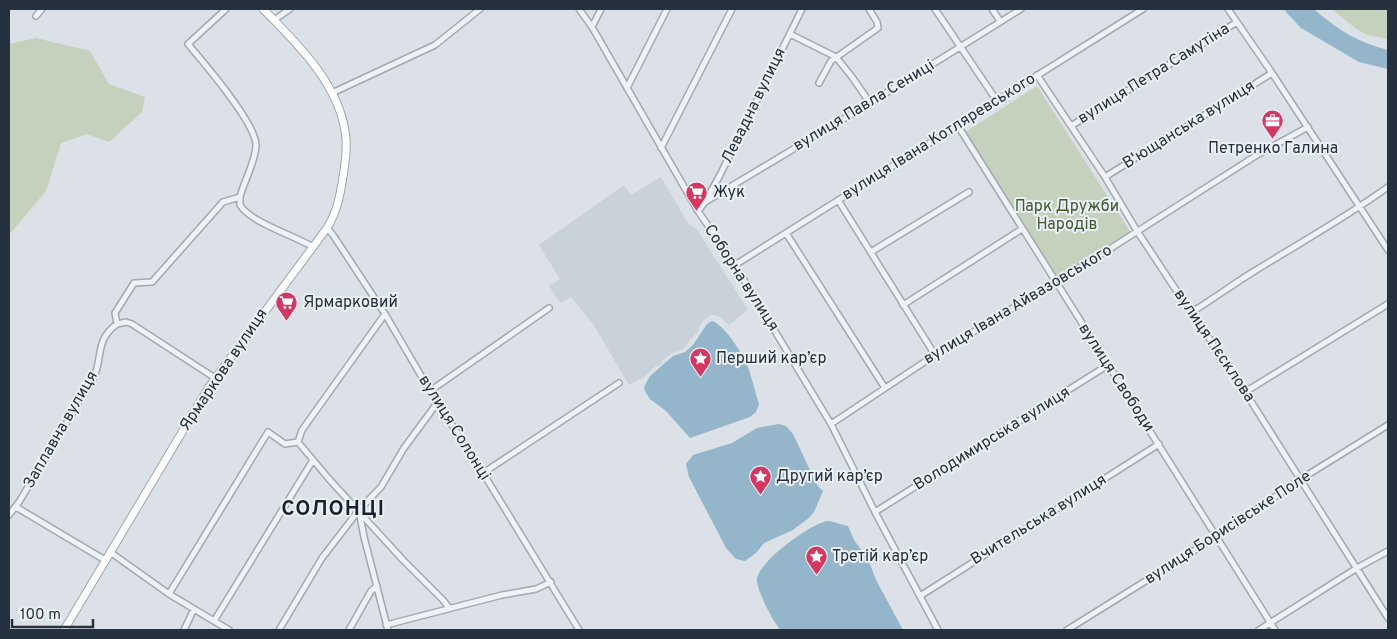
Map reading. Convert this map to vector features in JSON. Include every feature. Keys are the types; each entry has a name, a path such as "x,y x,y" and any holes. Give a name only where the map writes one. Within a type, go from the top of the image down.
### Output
{"main road":[{"name":"Ярмаркова вулиця","path":"64,630 215,378 327,228 338,207 346,150 343,120 332,93 310,60 263,9"}],"street":[{"path":"36,16 42,9"},
{"path":"226,9 188,44 215,75 254,135 256,149 240,197 240,205 248,213 273,228 312,247"},
{"path":"274,20 290,9"},
{"path":"332,93 435,45 480,9"},
{"name":"Соборна вулиця","path":"579,9 592,27 698,211 734,265 831,424 875,512 938,630"},
{"path":"592,27 601,9"},
{"path":"627,88 667,9"},
{"path":"662,148 732,9"},
{"name":"Левадна вулиця","path":"705,202 802,9"},
{"path":"819,83 829,64 878,28 877,22 869,9"},
{"path":"935,9 996,101"},
{"path":"992,9 1000,21"},
{"name":"вулиця Павла Сениці","path":"705,202 870,104 1021,9"},
{"name":"вулиця Івана Котляревського","path":"734,265 1143,9"},
{"path":"1228,9 1388,250"},
{"name":"вулиця Петра Самутіна","path":"1071,126 1237,22"},
{"path":"790,34 836,58 852,76 870,104"},
{"name":"В'ющанська вулиця","path":"1105,177 1272,73"},
{"name":"вулиця Пєсклова","path":"1037,75 1105,177 1137,231 1245,392 1388,618"},
{"name":"вулиця Свободи","path":"958,126 1275,630"},
{"name":"вулиця Івана Айвазовського","path":"831,424 935,355 1257,155 1308,127"},
{"path":"1192,312 1249,274 1360,207 1388,187"},
{"path":"871,252 969,192"},
{"name":"Заплавна вулиця","path":"9,515 16,507 92,381 97,368 102,341 108,331 117,324 115,313 134,283 152,282 222,202 240,197"},
{"path":"838,200 935,355"},
{"path":"698,211 705,202"},
{"name":"вулиця Солонці","path":"327,228 385,314 430,391 483,472 580,630"},
{"path":"903,305 1022,229"},
{"path":"786,233 885,388"},
{"path":"1245,392 1388,304"},
{"path":"430,391 549,308"},
{"path":"298,442 302,430 385,314"},
{"path":"117,324 123,322 132,324 215,378"},
{"name":"Володимирська вулиця","path":"875,512 1108,365"},
{"path":"483,472 620,383"},
{"path":"279,630 322,558 359,510 381,487 404,448 438,402"},
{"name":"вулиця Борисівське Поле","path":"1067,630 1216,537 1301,479 1388,425"},
{"path":"169,594 268,432 285,444 298,442"},
{"path":"298,442 312,460 449,608"},
{"name":"Вчительська вулиця","path":"920,596 1159,444"},
{"path":"214,622 312,460"},
{"path":"16,507 105,560"},
{"path":"359,510 387,627 449,608 536,589 551,582"},
{"path":"1259,630 1357,568 1388,551"},
{"path":"110,552 169,594 229,630"},
{"path":"349,630 371,591 377,586"},
{"path":"184,630 194,609"}],"shaded area":[{"path":"661,177 689,225 696,228 748,310 729,325 720,317 710,315 702,322 697,333 682,350 672,353 662,361 661,365 656,366 643,378 629,385 593,324 571,297 560,303 549,286 560,279 539,245 624,185 631,195"}],"green space":[{"path":"1332,9 1388,9 1388,39 1367,35 1355,28"},
{"path":"36,38 90,51 109,84 145,97 142,112 109,142 87,134 61,143 46,191 9,235 9,44"},
{"name":"Парк Дружби Народів","path":"1037,86 1131,233 1056,280 962,134"}],"water":[{"path":"1286,9 1314,9 1348,34 1388,50 1388,69 1359,62 1301,28 1285,11"},
{"name":"Перший кар’єр","path":"712,321 723,329 734,342 747,364 759,404 756,412 750,417 690,438 666,411 650,399 644,387 650,376 673,356 685,352 693,345 707,324"},
{"name":"Другий кар’єр","path":"779,424 786,426 793,434 817,485 823,491 810,517 793,530 764,543 756,553 745,561 736,559 726,548 689,477 686,464 693,455 732,443 757,428"},
{"name":"Третій кар’єр","path":"828,521 848,526 854,540 868,559 876,580 903,630 781,630 774,621 757,583 761,570 767,562 799,535 820,523"}],"place":[{"name":"Петренко Галина","path":"1273,139"},
{"name":"Жук","path":"697,212"},
{"name":"Ярмарковий","path":"287,322"},
{"name":"Перший кар’єр","path":"700,378"},
{"name":"Другий кар’єр","path":"760,496"},
{"name":"Третій кар’єр","path":"816,576"}],"district":[{"name":"СОЛОНЦІ","path":"333,509"}]}
